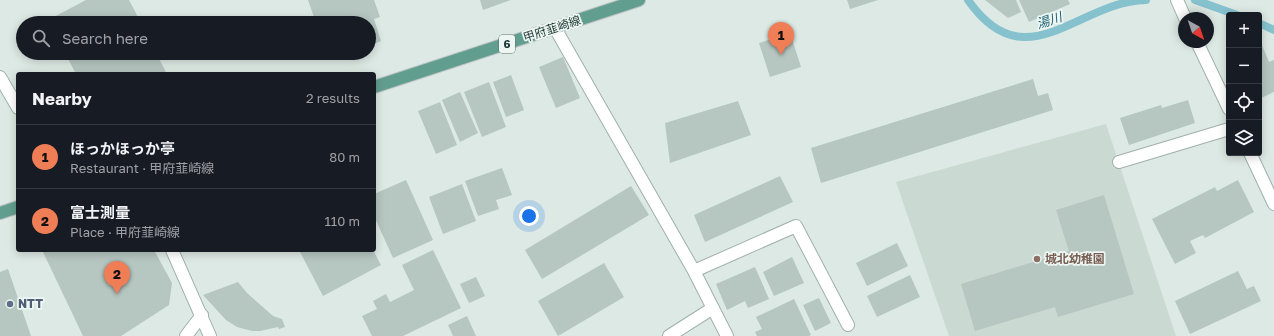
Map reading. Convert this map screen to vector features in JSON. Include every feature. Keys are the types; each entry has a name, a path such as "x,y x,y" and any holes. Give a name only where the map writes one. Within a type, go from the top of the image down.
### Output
{"main road":[{"name":"甲府韮崎線","path":"376,86 640,0"},
{"path":"0,213 16,208"}],"street":[{"path":"1177,0 1183,12"},
{"path":"555,28 694,271 727,336"},
{"path":"1200,48 1226,103"},
{"path":"0,77 16,105"},
{"path":"1119,162 1226,130"},
{"path":"1252,156 1269,182 1274,204"},
{"path":"694,271 796,226 848,325"},
{"path":"173,252 210,336"},
{"path":"669,336 713,308"},
{"path":"186,336 202,315"}],"shaded area":[{"name":"城北幼稚園","path":"1106,124 1176,336 949,336 896,182"}],"building":[{"path":"86,0 129,0 137,16 56,16"},
{"path":"308,0 374,0 380,17 376,18 376,16 314,16"},
{"path":"480,0 511,0 483,10"},
{"path":"847,0 878,0 850,9"},
{"path":"985,0 1016,0 1021,12 1008,18"},
{"path":"1019,0 1068,0 1070,4 1029,22"},
{"path":"376,25 381,41 376,43"},
{"path":"790,33 801,67 770,77 759,43"},
{"path":"1262,45 1269,62 1274,60 1274,92 1262,98"},
{"path":"563,57 580,98 556,108 539,67"},
{"path":"69,60 160,60 166,72 75,72"},
{"path":"511,75 524,110 506,117 493,82"},
{"path":"1033,79 1038,96 1048,93 1053,110 821,183 811,148"},
{"path":"489,82 506,127 482,137 464,92"},
{"path":"460,92 478,133 460,142 442,100"},
{"path":"1188,100 1195,123 1129,145 1120,118 1161,105 1162,108"},
{"path":"738,101 751,135 670,163 665,123"},
{"path":"440,102 457,145 436,154 418,111"},
{"path":"502,168 512,195 496,200 499,209 478,216 465,181"},
{"path":"780,176 793,202 705,242 694,215"},
{"path":"406,180 433,240 393,258 376,220 376,193"},
{"path":"1238,180 1254,212 1205,238 1203,235 1190,241 1196,253 1175,264 1152,219 1215,187 1217,191"},
{"path":"462,184 476,221 443,234 429,197"},
{"path":"631,186 649,215 542,279 525,250"},
{"path":"1104,195 1134,294 1058,317 1055,307 975,331 961,284 1069,251 1056,210"},
{"path":"897,243 908,266 867,286 856,263"},
{"path":"433,250 461,308 403,336 372,336 362,316 377,309 373,301 386,294 390,302 414,290 402,265"},
{"path":"43,252 155,252 172,283 169,305 121,336 83,336"},
{"path":"300,252 374,252 381,265 323,296"},
{"path":"792,257 804,283 774,296 763,272"},
{"path":"604,263 624,297 558,336 538,301"},
{"path":"755,267 769,299 748,308 745,301 727,310 716,284"},
{"name":"NTT","path":"8,269 31,336 0,336 0,272"},
{"path":"1238,271 1247,289 1254,286 1261,301 1190,334 1175,301"},
{"path":"910,275 920,297 877,317 867,296"},
{"path":"476,277 485,296 469,303 460,284"},
{"path":"238,282 247,293 273,316 282,319 285,327 279,329 278,327 260,331 252,331 237,327 226,320 203,295"},
{"path":"819,298 831,323 815,331 803,305"},
{"path":"794,299 811,335 757,336 755,332 762,329 756,317"},
{"path":"467,316 476,336 453,336 448,325"}],"waterway":[{"name":"湯川","path":"968,0 990,24 1011,35 1032,37 1053,32 1098,12 1121,4 1146,0"},
{"name":"湯川","path":"1195,0 1229,12"},
{"name":"湯川","path":"1262,24 1274,30"}],"place":[{"name":"ほっかほっか亭","path":"781,55"},
{"name":"城北幼稚園","path":"1037,259"},
{"name":"富士測量","path":"117,294"},
{"name":"NTT","path":"10,304"}]}
